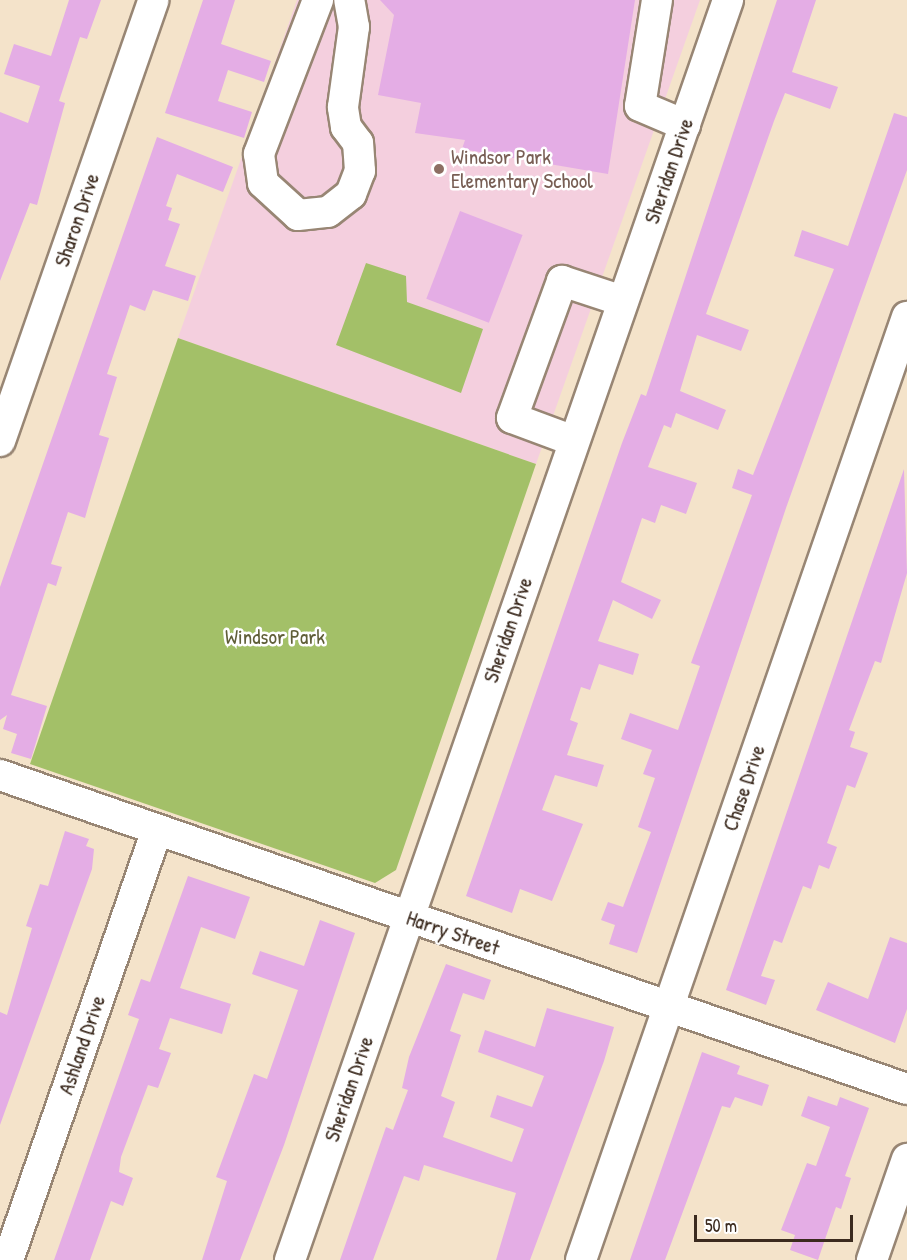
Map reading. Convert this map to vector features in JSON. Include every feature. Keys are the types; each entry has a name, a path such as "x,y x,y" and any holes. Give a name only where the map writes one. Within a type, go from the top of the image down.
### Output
{"street":[{"name":"Sharon Drive","path":"0,441 154,0"},
{"path":"318,0 259,154 263,183 298,215 328,212 351,194 360,171 358,143 346,127 342,107 354,27 349,0"},
{"path":"657,0 640,106 685,125"},
{"name":"Sheridan Drive","path":"290,1260 728,0"},
{"path":"574,441 512,418 562,281 623,301"},
{"name":"Chase Drive","path":"581,1260 907,317"},
{"name":"Harry Street","path":"0,775 907,1089"},
{"name":"Ashland Drive","path":"8,1260 157,830"},
{"path":"872,1260 907,1159"}],"shaded area":[{"name":"Windsor Park Elementary School","path":"297,0 700,0 536,464 178,338"}],"green space":[{"path":"366,263 406,276 407,302 483,329 461,393 336,345"},
{"name":"Windsor Park","path":"178,338 536,464 396,870 375,883 30,764"}],"building":[{"path":"69,0 101,0 87,39 80,37 59,101 65,103 37,205 30,203 0,281 0,112 28,123 40,86 4,74 14,44 51,56"},
{"path":"203,0 235,0 221,44 271,61 264,82 228,70 218,101 252,112 244,138 165,113"},
{"path":"380,0 635,0 608,174 462,149 465,140 415,133 421,103 378,95 394,15"},
{"path":"777,0 816,0 792,72 838,87 830,109 785,93 706,314 749,330 741,351 697,335 680,391 726,410 718,430 676,413 671,428 664,425 648,467 697,483 686,514 661,505 655,523 642,518 621,582 661,600 652,619 613,600 598,641 639,654 633,675 599,664 590,690 581,687 570,720 578,723 567,755 604,765 597,787 555,775 542,810 583,824 552,901 520,889 512,913 466,896 622,443 641,394 646,396"},
{"path":"894,113 907,117 907,170 786,508 637,953 609,944 615,925 601,920 608,902 623,907 651,832 638,827 655,778 643,774 652,750 621,739 630,713 678,730 700,666 691,663 752,495 732,488 738,469 753,475 834,269 794,256 802,230 848,246"},
{"path":"157,137 233,167 223,192 177,174 166,206 172,208 168,220 180,224 165,266 196,276 188,301 153,290 145,311 130,305 107,374 117,377 99,435 109,438 85,518 68,512 51,564 62,567 56,586 48,583 11,695 47,706 31,759 11,753 17,734 3,729 7,715 0,720 0,587"},
{"path":"460,211 523,235 489,323 426,299"},
{"path":"904,469 907,573 881,663 875,661 849,730 855,732 850,747 868,753 855,788 847,785 827,843 837,847 829,869 819,865 811,889 803,886 782,943 774,940 761,976 775,980 766,1005 726,990"},
{"path":"65,831 89,839 86,846 94,849 92,869 0,1125 0,1012 7,1015 32,928 26,926 40,884 48,886"},
{"path":"188,876 250,897 235,939 201,927 180,988 231,1004 222,1034 170,1018 159,1049 171,1053 158,1088 148,1085 121,1157 119,1172 133,1178 123,1206 111,1201 90,1260 54,1260 139,1019 128,1015 141,979 150,982"},
{"path":"320,920 355,933 284,1145 240,1260 202,1260 227,1181 216,1177 254,1074 267,1079 298,990 252,974 260,951 304,966"},
{"path":"890,937 907,943 907,1009 895,1043 816,1010 828,982 868,999"},
{"path":"446,964 491,980 484,1000 463,993 450,1031 461,1035 441,1096 455,1102 443,1137 512,1162 524,1129 490,1117 497,1095 532,1107 544,1076 478,1052 485,1030 535,1047 547,1008 614,1027 604,1061 530,1260 496,1260 516,1193 424,1165 419,1181 404,1176 373,1260 340,1260 386,1127 393,1130 408,1090 402,1088 409,1057"},
{"path":"702,1052 740,1066 737,1074 769,1085 762,1106 735,1097 730,1108 722,1106 665,1260 630,1260"},
{"path":"808,1096 837,1106 840,1097 869,1108 845,1176 851,1178 841,1209 836,1207 818,1260 790,1250 795,1235 781,1230 807,1163 816,1166 830,1127 801,1116"}],"place":[{"name":"Windsor Park Elementary School","path":"439,169"}]}
